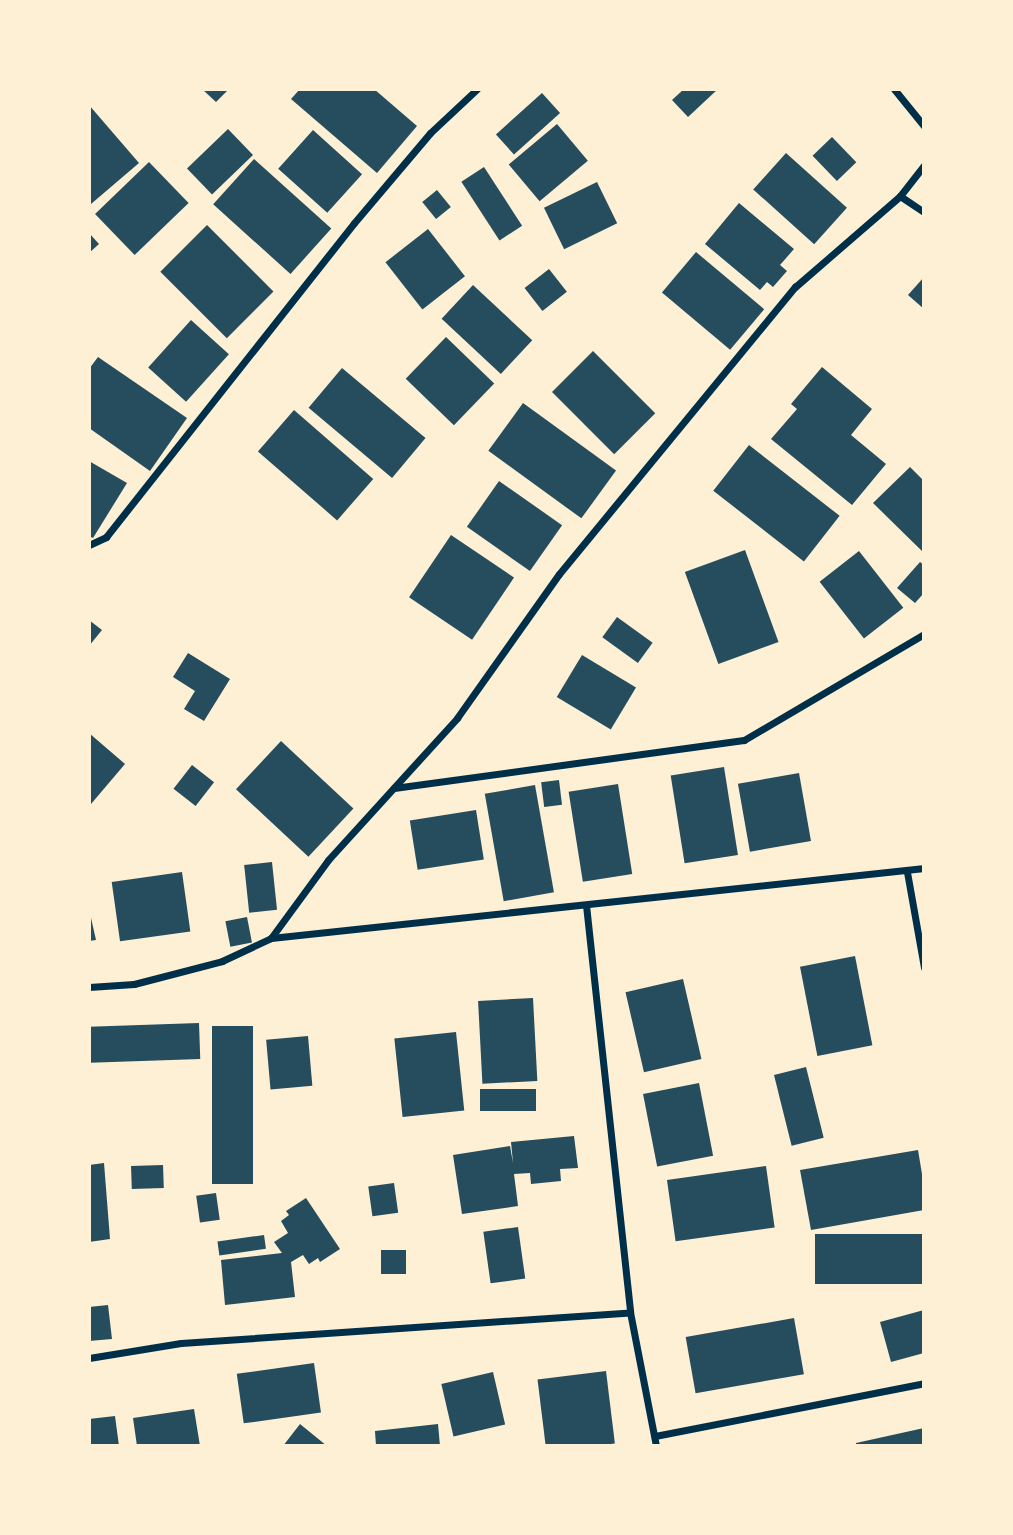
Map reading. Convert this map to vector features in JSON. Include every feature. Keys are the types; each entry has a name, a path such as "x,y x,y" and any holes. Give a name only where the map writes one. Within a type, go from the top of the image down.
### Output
{"street":[{"path":"89,545 106,537 362,213 430,133 477,89"},
{"path":"894,89 924,126"},
{"path":"271,938 328,860 457,718 559,574 795,287 900,196 924,165"},
{"path":"900,196 924,212"},
{"path":"394,788 744,740 924,634"},
{"path":"89,987 134,984 222,961 271,938 907,872 924,867"},
{"path":"907,872 924,967"},
{"path":"586,905 630,1312 656,1446"},
{"path":"89,1358 181,1343 630,1312"},
{"path":"655,1436 924,1383"}],"building":[{"path":"202,89 229,89 216,102"},
{"path":"300,89 374,89 417,126 377,173 291,99"},
{"path":"684,89 718,89 688,117 672,100"},
{"path":"542,93 560,113 514,155 496,134"},
{"path":"89,105 139,163 91,204 89,201"},
{"path":"557,124 588,161 540,201 509,164"},
{"path":"228,129 253,155 212,194 187,169"},
{"path":"313,130 362,174 327,213 278,169"},
{"path":"832,137 856,162 837,181 813,156"},
{"path":"786,153 847,208 814,244 753,189"},
{"path":"254,159 331,229 290,274 213,204"},
{"path":"149,162 189,203 135,255 95,214"},
{"path":"484,167 522,226 499,240 461,182"},
{"path":"597,182 617,223 564,249 544,208"},
{"path":"437,190 451,207 436,219 422,202"},
{"path":"739,203 794,249 780,265 787,271 773,287 767,282 760,290 705,244"},
{"path":"207,225 273,291 227,338 160,272"},
{"path":"428,229 465,276 422,310 385,262"},
{"path":"89,233 99,244 89,253"},
{"path":"696,252 764,309 730,350 662,293"},
{"path":"549,269 567,292 542,311 525,288"},
{"path":"924,277 924,309 908,295"},
{"path":"473,285 532,340 501,374 442,319"},
{"path":"191,320 229,354 186,402 148,368"},
{"path":"446,337 494,384 454,425 406,379"},
{"path":"593,351 655,413 614,454 552,392"},
{"path":"98,357 187,418 150,471 89,428 89,369"},
{"path":"822,367 872,409 851,435 886,464 852,505 771,439 797,409 791,404"},
{"path":"342,368 425,438 392,478 309,408"},
{"path":"523,403 616,471 581,518 488,451"},
{"path":"294,410 373,479 337,520 258,452"},
{"path":"749,445 840,516 804,562 713,491"},
{"path":"89,461 127,483 93,538 89,536"},
{"path":"910,467 924,481 924,553 873,503"},
{"path":"499,481 562,525 530,571 467,527"},
{"path":"451,535 514,577 472,640 409,597"},
{"path":"745,550 779,642 718,664 685,572"},
{"path":"859,551 903,608 864,639 820,582"},
{"path":"920,562 924,565 924,593 915,603 897,588"},
{"path":"617,617 653,643 638,663 602,637"},
{"path":"89,620 102,630 89,646"},
{"path":"188,653 230,679 204,721 184,709 195,691 173,677"},
{"path":"582,655 636,687 611,729 557,697"},
{"path":"89,733 125,764 91,804 89,803"},
{"path":"281,741 353,809 308,857 236,789"},
{"path":"192,765 214,782 196,806 174,789"},
{"path":"724,767 738,855 685,863 671,775"},
{"path":"799,773 811,841 750,852 738,784"},
{"path":"559,780 562,805 544,807 541,782"},
{"path":"618,784 632,874 583,882 569,792"},
{"path":"535,785 554,892 504,901 485,794"},
{"path":"476,810 484,859 418,870 410,820"},
{"path":"272,862 277,910 249,913 244,865"},
{"path":"182,872 190,931 120,941 112,882"},
{"path":"89,909 96,940 89,941"},
{"path":"247,917 252,943 230,947 225,921"},
{"path":"855,956 872,1045 817,1056 800,967"},
{"path":"683,979 701,1059 644,1072 626,992"},
{"path":"533,998 537,1081 482,1084 478,1001"},
{"path":"199,1023 200,1059 90,1063 89,1027"},
{"path":"212,1026 253,1026 253,1184 212,1184"},
{"path":"456,1032 464,1111 403,1117 394,1038"},
{"path":"308,1036 312,1086 271,1089 266,1040"},
{"path":"806,1067 824,1138 792,1146 774,1075"},
{"path":"699,1083 713,1156 657,1167 643,1094"},
{"path":"480,1089 536,1089 536,1111 480,1111"},
{"path":"574,1136 578,1168 560,1169 561,1181 531,1184 530,1173 514,1174 518,1206 462,1214 453,1155 510,1146 513,1163 511,1142"},
{"path":"918,1150 924,1186 924,1210 811,1230 800,1170"},
{"path":"104,1163 110,1239 89,1242 89,1165"},
{"path":"163,1165 164,1188 132,1189 131,1166"},
{"path":"766,1166 775,1227 676,1241 667,1180"},
{"path":"394,1183 398,1213 372,1216 368,1187"},
{"path":"216,1193 220,1220 200,1223 196,1196"},
{"path":"306,1198 340,1249 320,1262 318,1258 309,1264 303,1255 291,1262 295,1297 225,1305 221,1260 282,1253 274,1242 288,1233 281,1221 289,1215 286,1211"},
{"path":"518,1227 525,1278 491,1283 483,1232"},
{"path":"815,1234 924,1234 924,1284 815,1284"},
{"path":"264,1235 266,1249 219,1255 217,1242"},
{"path":"381,1250 406,1250 406,1274 381,1274"},
{"path":"108,1305 112,1339 89,1341 89,1307"},
{"path":"924,1310 924,1353 891,1362 880,1322"},
{"path":"794,1318 804,1374 696,1393 686,1337"},
{"path":"314,1363 321,1413 244,1423 237,1374"},
{"path":"606,1371 615,1443 546,1446 538,1379"},
{"path":"493,1372 505,1425 454,1437 441,1384"},
{"path":"194,1409 200,1446 137,1446 133,1418"},
{"path":"115,1416 119,1446 89,1446 89,1419"},
{"path":"300,1424 327,1446 283,1446"},
{"path":"438,1424 440,1446 376,1446 375,1431"},
{"path":"924,1428 924,1446 856,1446 856,1443"}]}
